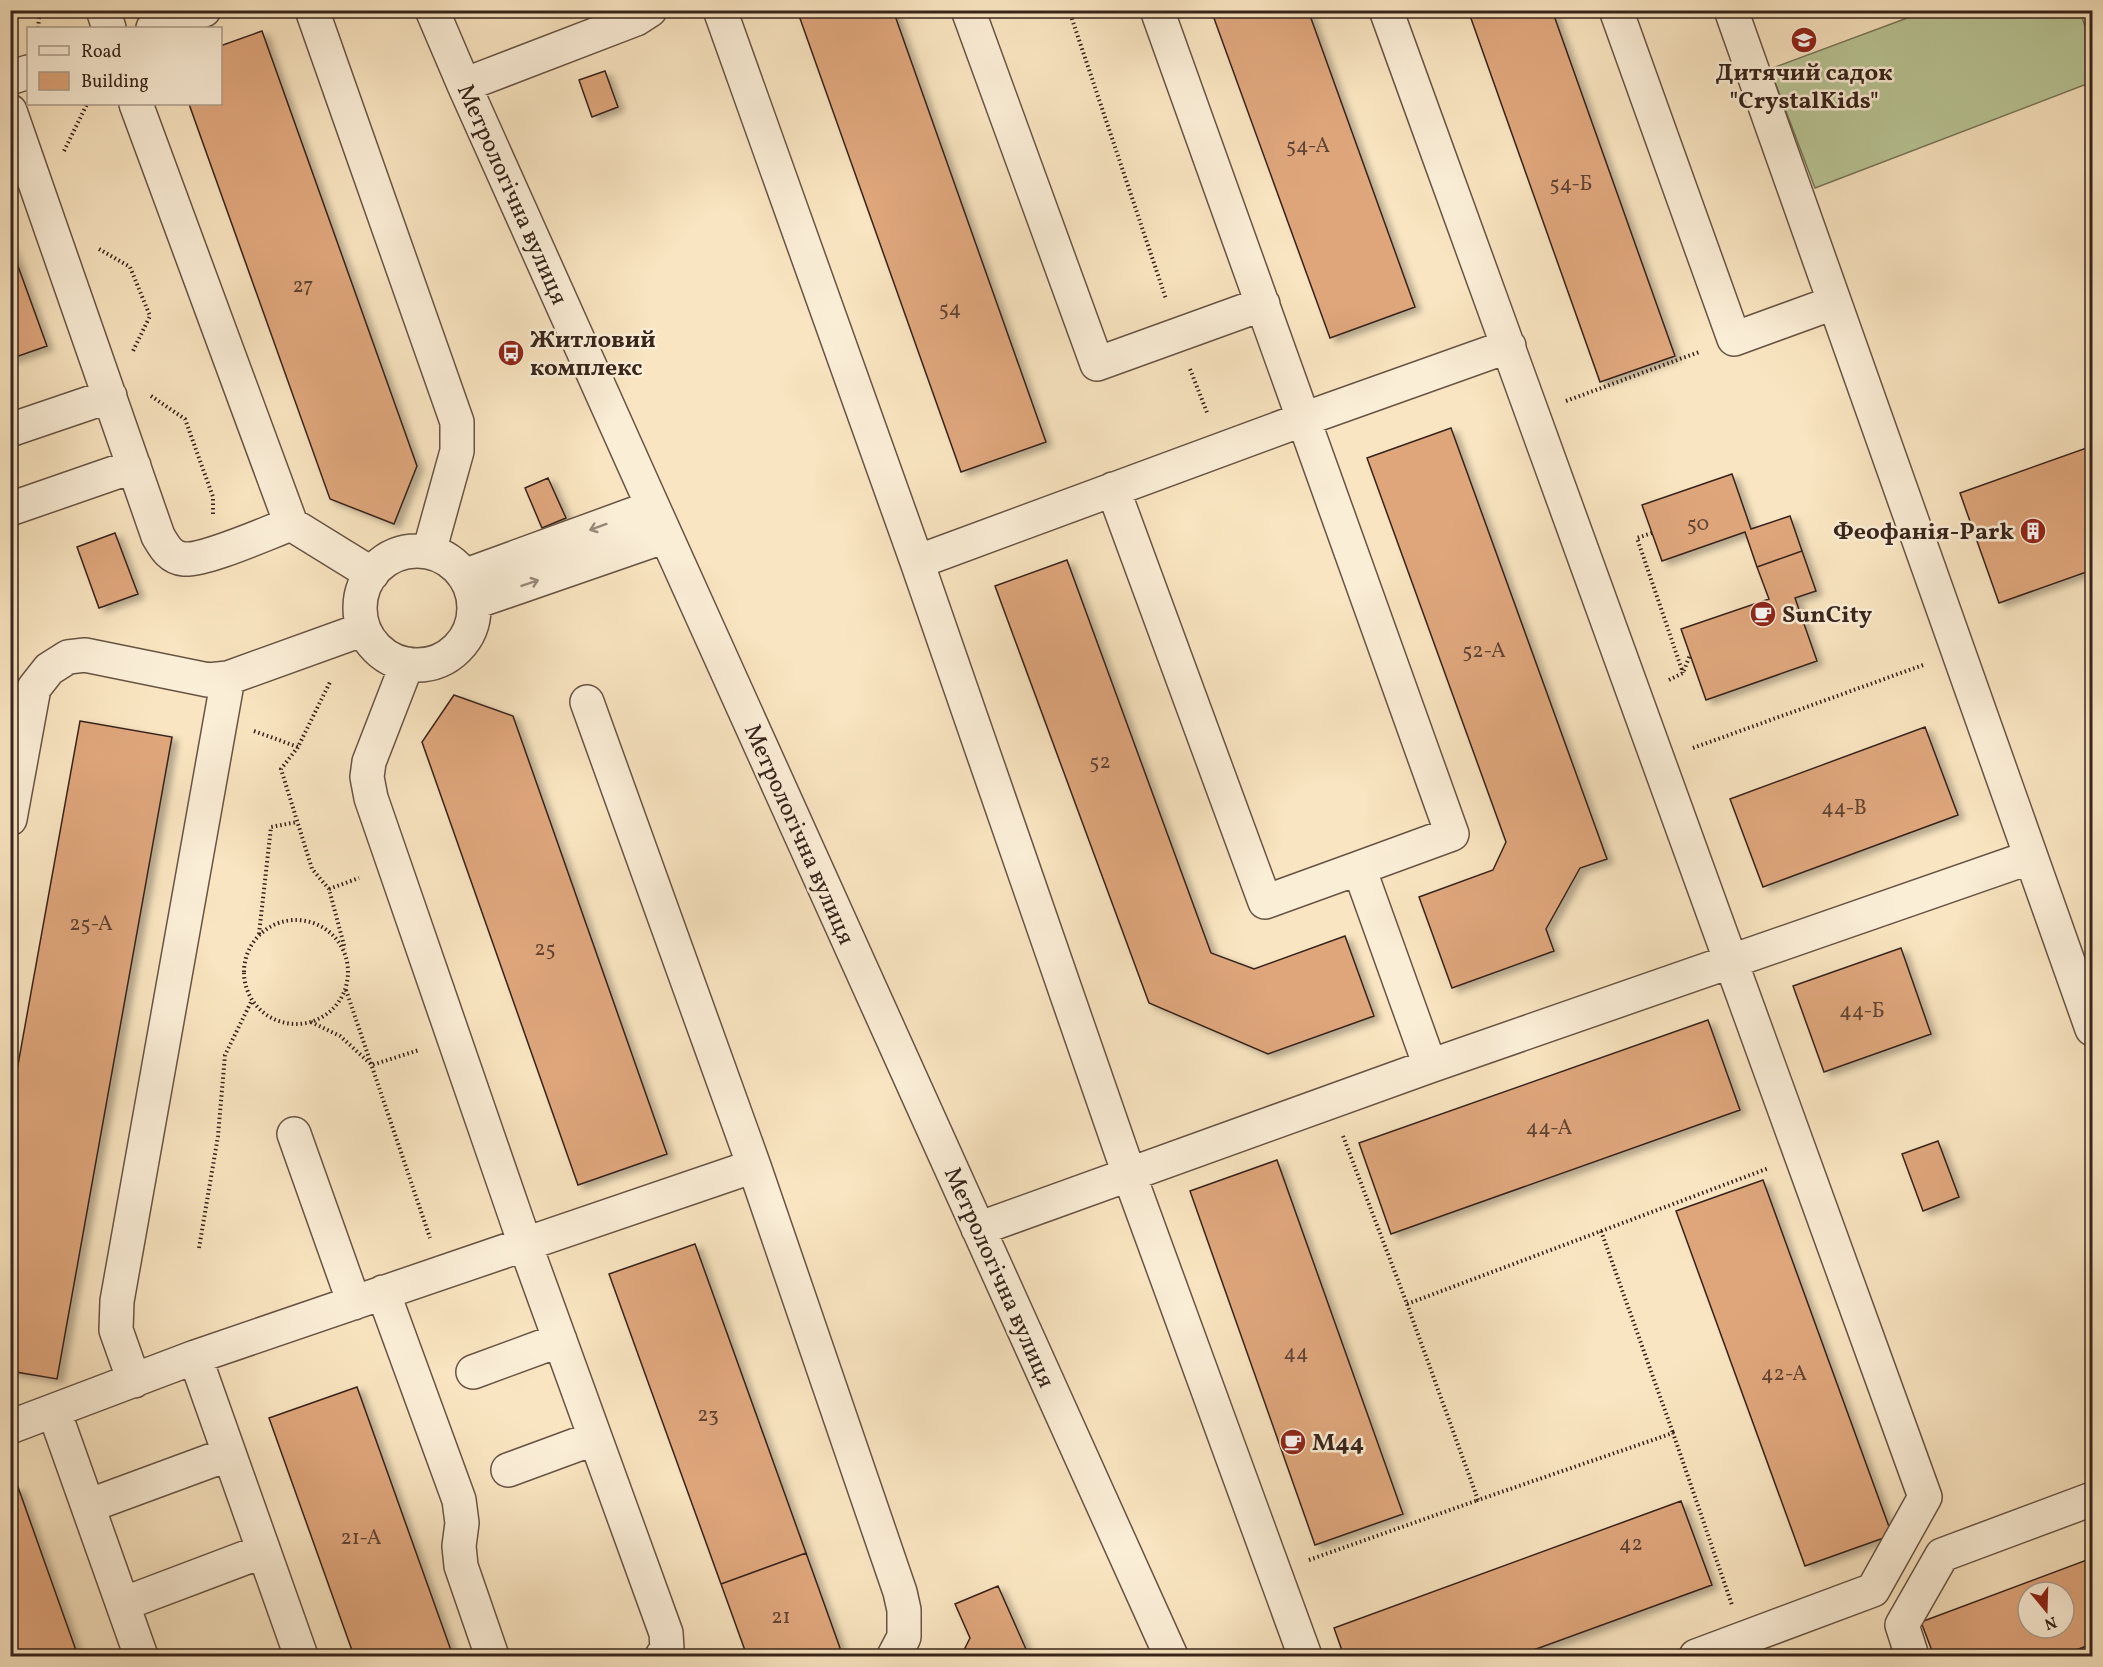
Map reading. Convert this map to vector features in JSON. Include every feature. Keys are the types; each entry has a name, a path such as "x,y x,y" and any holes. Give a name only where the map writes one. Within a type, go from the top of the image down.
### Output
{"street":[{"path":"103,10 109,27"},
{"path":"156,27 204,10"},
{"path":"312,10 457,422 457,451 429,552"},
{"name":"Метрологічна вулиця","path":"432,10 659,521 1171,1656"},
{"path":"464,85 636,19 650,10"},
{"path":"720,10 917,562 1129,1174 1305,1656"},
{"path":"968,10 1097,364 1263,304"},
{"path":"1113,489 1265,902 1452,834 1157,10"},
{"path":"1386,10 1925,1497 1873,1590 1696,1656"},
{"path":"1616,10 1734,339 1833,303"},
{"path":"1731,10 2092,1029"},
{"path":"10,78 27,72"},
{"path":"136,105 291,524 372,574"},
{"path":"10,111 158,536 168,553 184,559 203,557 291,524"},
{"path":"917,562 1221,449 1509,346"},
{"path":"10,430 110,396"},
{"path":"10,509 134,466"},
{"path":"469,589 659,521"},
{"path":"411,550 429,552 446,558 460,569 469,589 474,621 466,638 454,652 439,661 420,665 400,663 382,654 369,639 361,621 360,601 366,582 377,566 393,556 411,550"},
{"path":"10,819 34,688 49,669 68,657 86,655 208,680 228,678 364,629"},
{"path":"407,664 369,762 367,777 371,798 525,1244 666,1633 667,1648 662,1656"},
{"path":"134,1381 116,1330 117,1301 228,678"},
{"path":"587,702 754,1166 900,1592 904,1610 904,1637 894,1656"},
{"path":"978,1229 1430,1066 2031,857"},
{"path":"1359,868 1430,1066"},
{"path":"294,1134 459,1500 462,1523 459,1546 460,1566 492,1656"},
{"path":"10,1427 195,1357 754,1166"},
{"path":"473,1372 560,1340"},
{"path":"195,1357 300,1656"},
{"path":"54,1411 141,1656"},
{"path":"508,1470 596,1438"},
{"path":"88,1506 229,1454"},
{"path":"1912,1656 1902,1625 1942,1555 2092,1499"},
{"path":"123,1605 263,1551"}],"path":[{"path":"38,27 40,10"},
{"path":"1070,10 1178,335 1221,449"},
{"path":"2091,10 2092,16"},
{"path":"62,155 87,105"},
{"path":"94,242 101,251 130,267 150,316 132,352 136,361"},
{"path":"1558,404 1734,339"},
{"path":"148,389 152,398 185,419 213,496 213,523"},
{"path":"1652,533 1637,538 1683,673"},
{"path":"1659,760 1957,652"},
{"path":"333,676 298,747 281,769 312,869 329,889 346,956 349,973 346,989 338,1003 326,1015 311,1022 294,1024 278,1021 264,1012 252,1000 245,985 244,967 248,950 259,935 273,924 290,919 309,921 325,928 338,940 346,956"},
{"path":"252,730 298,747"},
{"path":"259,935 272,827 297,822"},
{"path":"346,989 433,1247"},
{"path":"199,1248 218,1136 225,1055 252,1000"},
{"path":"311,1022 340,1036 372,1065"},
{"path":"372,1065 454,1039"},
{"path":"1330,1102 1478,1500"},
{"path":"1407,1304 1800,1156"},
{"path":"1601,1231 1744,1639"},
{"path":"1274,1573 1673,1433"}],"green space":[{"path":"1926,11 2080,11 2092,48 2092,82 1815,188 1770,69"}],"building":[{"path":"797,10 893,10 1046,442 961,472"},
{"path":"1211,10 1308,10 1415,307 1330,338"},
{"path":"1468,10 1552,10 1675,356 1600,382"},
{"path":"262,31 417,466 394,524 330,499 189,105 222,105 222,45"},
{"path":"605,71 618,107 592,117 579,80"},
{"path":"10,244 47,346 10,359"},
{"path":"1451,428 1607,859 1580,868 1546,929 1554,951 1452,988 1419,897 1493,870 1506,842 1367,458"},
{"name":"Феофанія-Park","path":"2092,446 2092,570 1999,603 1960,493"},
{"path":"1732,474 1751,529 1790,516 1802,551 1757,567 1745,532 1662,561 1642,505"},
{"path":"548,478 566,518 542,528 525,488"},
{"path":"115,533 138,594 99,608 77,547"},
{"name":"SunCity","path":"1802,551 1816,591 1795,598 1817,661 1706,700 1681,629 1769,599 1757,567"},
{"path":"1067,560 1211,953 1254,969 1345,936 1374,1016 1268,1054 1149,1003 995,586"},
{"path":"454,695 513,716 667,1154 578,1185 422,742"},
{"path":"80,721 172,737 57,1379 10,1371 10,1109"},
{"path":"1925,727 1958,815 1763,887 1730,799"},
{"path":"1901,948 1931,1034 1824,1072 1793,986"},
{"path":"1708,1020 1740,1110 1391,1234 1359,1143"},
{"path":"1938,1141 1959,1197 1923,1211 1902,1154"},
{"path":"1277,1160 1403,1514 1315,1545 1190,1191"},
{"path":"1763,1180 1892,1535 1805,1566 1676,1211"},
{"path":"695,1244 806,1553 721,1584 609,1274"},
{"path":"357,1387 453,1656 354,1656 269,1418"},
{"path":"18,1487 78,1656 10,1656 10,1490"},
{"path":"1681,1501 1712,1585 1517,1656 1344,1656 1334,1628"},
{"path":"806,1553 840,1648 836,1656 747,1656 721,1584"},
{"path":"2092,1558 2092,1644 2060,1656 1934,1656 1921,1622 2016,1586 2016,1640 2076,1640 2076,1580 2033,1580"},
{"path":"998,1586 1029,1656 961,1656 970,1638 955,1604"}],"place":[{"name":"Дитячий садок \"CrystalKids\"","path":"1804,40"},
{"name":"Житловий комплекс","path":"511,353"},
{"name":"Феофанія-Park","path":"2033,531"},
{"name":"SunCity","path":"1763,614"},
{"name":"M44","path":"1293,1442"}]}
